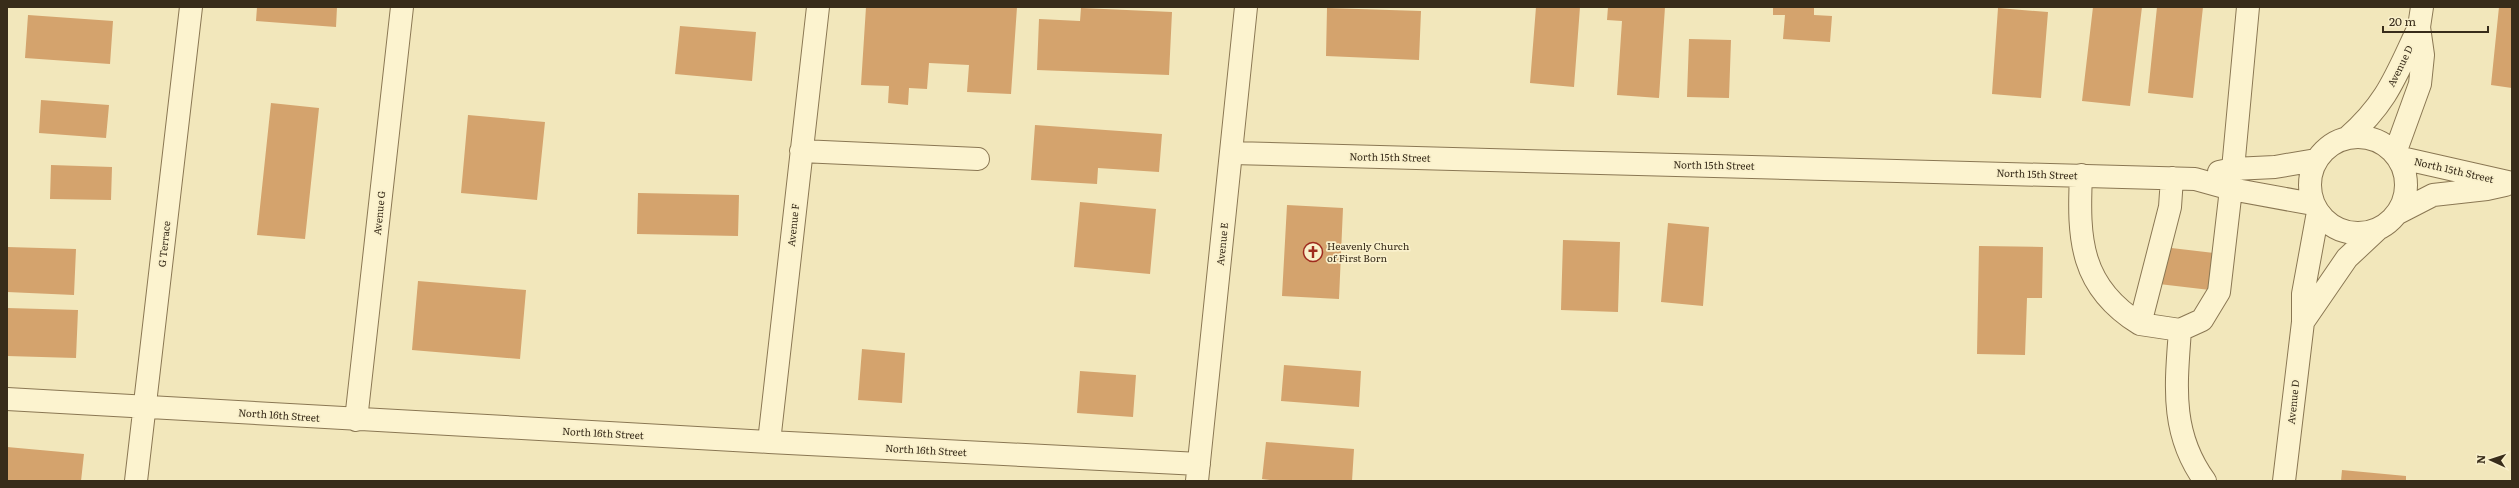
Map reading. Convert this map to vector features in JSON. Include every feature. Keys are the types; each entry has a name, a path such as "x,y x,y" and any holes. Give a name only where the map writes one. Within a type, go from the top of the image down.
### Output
{"street":[{"name":"G Terrace","path":"136,481 146,406 191,7"},
{"name":"Avenue G","path":"356,420 402,7"},
{"name":"Avenue F","path":"769,442 818,7"},
{"name":"Avenue E","path":"1198,472 1246,7"},
{"path":"2081,175 2079,218 2085,258 2104,295 2124,313 2140,324 2180,330 2202,320 2219,292 2232,179 2248,7"},
{"name":"Avenue D","path":"2346,138 2380,104 2396,79 2420,17"},
{"name":"Avenue D","path":"2396,155 2420,84 2423,55 2420,17"},
{"path":"2346,138 2373,139 2396,155 2404,170 2406,184 2404,200 2398,213 2378,229 2365,233 2351,233 2338,229 2326,222 2315,208 2310,188 2316,160 2334,142 2346,138"},
{"path":"801,151 978,159"},
{"name":"North 15th Street","path":"1232,153 2195,179 2232,179 2275,167 2316,160"},
{"name":"North 15th Street","path":"2396,155 2511,183"},
{"path":"2140,324 2170,207 2172,178"},
{"name":"North 15th Street","path":"2232,179 2315,208"},
{"name":"North 15th Street","path":"2398,213 2433,195 2487,189 2511,183"},
{"name":"Avenue D","path":"2284,481 2303,322 2303,294 2315,208"},
{"name":"Avenue D","path":"2303,322 2347,258 2378,229"},
{"path":"2180,330 2176,412 2187,452 2204,481"},
{"name":"North 16th Street","path":"7,399 146,406 356,420 769,442 1198,472"}],"building":[{"path":"257,7 337,7 336,27 256,21"},
{"path":"866,7 1017,7 1011,94 967,92 969,65 929,63 927,89 909,88 908,105 888,103 889,86 861,85"},
{"path":"1536,7 1580,7 1574,87 1530,83"},
{"path":"1608,7 1665,7 1659,98 1617,95 1622,21 1607,20"},
{"path":"1773,7 1814,7 1814,15 1832,16 1830,42 1783,39 1785,15 1773,15"},
{"path":"2093,7 2142,7 2130,106 2082,101"},
{"path":"2157,7 2203,7 2193,98 2148,93"},
{"path":"2499,7 2512,7 2512,88 2491,85"},
{"path":"1081,8 1172,12 1169,75 1037,70 1039,19 1080,21"},
{"path":"1327,8 1421,11 1419,60 1326,56"},
{"path":"1998,8 2048,12 2041,98 1992,94"},
{"path":"28,15 113,21 110,64 25,58"},
{"path":"680,26 756,32 752,81 675,74"},
{"path":"1689,39 1731,40 1729,98 1687,97"},
{"path":"41,100 109,105 106,138 39,133"},
{"path":"271,103 319,108 305,239 257,235"},
{"path":"468,115 545,122 537,200 461,193"},
{"path":"1035,125 1162,134 1159,172 1098,168 1097,184 1031,180"},
{"path":"51,165 112,167 111,200 50,199"},
{"path":"638,193 739,195 738,236 637,234"},
{"path":"1080,202 1156,209 1150,274 1074,267"},
{"name":"Heavenly Church of First Born","path":"1287,205 1343,208 1339,299 1282,296"},
{"path":"1668,223 1709,227 1703,306 1661,302"},
{"path":"1563,240 1620,242 1618,312 1561,310"},
{"path":"1979,246 2043,247 2042,298 2027,298 2025,355 1977,354"},
{"path":"7,247 76,249 74,295 7,292"},
{"path":"2163,247 2214,253 2210,290 2159,284"},
{"path":"418,281 526,290 520,359 412,350"},
{"path":"7,308 78,310 76,358 7,356"},
{"path":"862,349 905,353 902,403 858,400"},
{"path":"1284,365 1361,371 1359,407 1281,401"},
{"path":"1080,371 1136,375 1133,417 1077,413"},
{"path":"1266,442 1354,449 1352,481 1277,481 1262,479"},
{"path":"7,447 84,454 81,481 7,481"},
{"path":"2342,470 2406,476 2406,481 2341,481"}],"place":[{"name":"Heavenly Church of First Born","path":"1313,252"}]}
